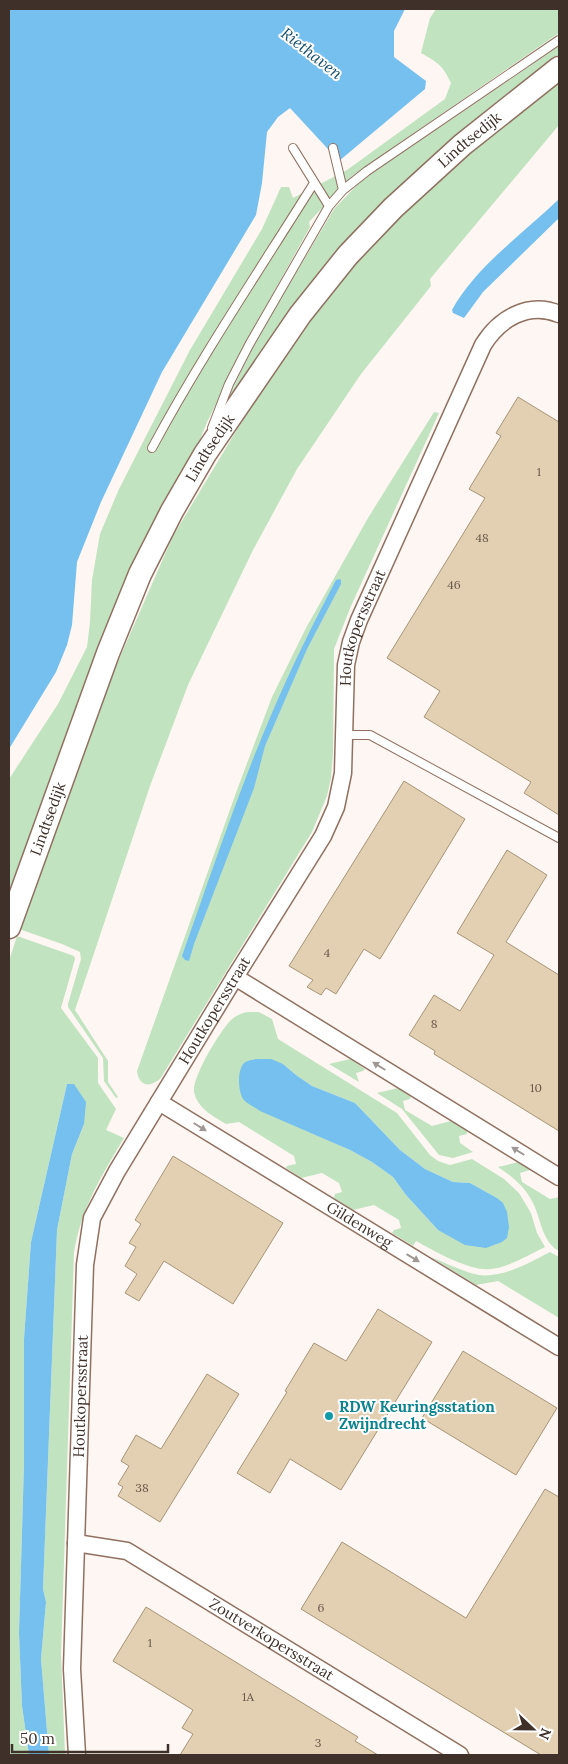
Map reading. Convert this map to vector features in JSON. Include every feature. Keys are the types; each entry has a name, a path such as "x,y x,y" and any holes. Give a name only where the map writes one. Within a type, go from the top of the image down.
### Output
{"street":[{"name":"Lindtsedijk","path":"9,927 108,653 140,574 172,511 205,454 300,315 348,255 394,208 462,145 559,68"},
{"name":"Houtkopersstraat","path":"77,1755 72,1669 85,1265 92,1218 117,1171 158,1102 323,836 336,807 341,782 346,665 351,642 359,620 483,345 501,323 519,313 534,310 559,314"},
{"path":"235,977 559,1177"},
{"name":"Gildenweg","path":"158,1102 559,1347"},
{"name":"Zoutverkopersstraat","path":"76,1543 126,1551 460,1755"}],"lane":[{"path":"205,454 213,426 237,368 329,206 343,190 368,171 559,40"},
{"path":"293,148 329,206"},
{"path":"334,148 343,190"},
{"path":"152,448 201,363 314,183"},
{"path":"344,735 370,735 559,838"}],"green space":[{"path":"436,9 559,9 559,33 352,176 309,222 310,227 261,315 208,420 9,904 9,779 58,704 87,647 92,580 100,534 119,489 190,350 262,229 281,187 289,187 293,198 347,170 445,99 451,83 448,77 439,65 421,53 430,18"},
{"path":"559,46 559,58 442,154 223,415 226,402 257,339 334,209 361,181"},
{"path":"559,78 559,125 430,279 431,286 361,374 297,469 253,550 188,685 150,786 75,1010 108,1061 108,1082 118,1097 116,1098 104,1081 103,1058 68,1007 81,959 80,952 19,929 89,728 173,536 259,393 327,295 371,242 430,185"},
{"path":"434,412 439,413 351,606 334,649 331,778 327,796 312,832 160,1079 152,1084 145,1084 140,1080 137,1071 272,697 306,628 368,518"},
{"path":"17,936 74,956 75,959 61,1008 98,1058 98,1083 116,1109 106,1130 124,1138 93,1193 77,1237 74,1253 61,1655 65,1755 49,1755 41,1659 46,1602 43,1589 57,1230 72,1154 84,1124 67,1084 31,1242 24,1339 24,1464 19,1633 22,1706 29,1755 9,1755 9,961"},
{"path":"248,1012 259,1012 272,1019 278,1039 397,1113 430,1155 438,1161 450,1165 472,1159 504,1179 519,1193 531,1213 537,1233 545,1247 505,1266 483,1269 453,1260 416,1241 413,1246 392,1233 394,1230 401,1228 399,1220 374,1205 353,1210 334,1198 335,1194 342,1192 339,1183 322,1173 301,1178 286,1168 296,1164 294,1156 239,1122 226,1124 207,1111 199,1103 194,1092 197,1076 208,1054 226,1026 234,1017","holes":["283,1064 312,1086 355,1103 400,1150 425,1169 453,1182 470,1183 497,1198 507,1238 494,1245 438,1230 406,1195 393,1177 372,1162 350,1150 287,1122"]},
{"path":"350,1059 365,1069 356,1073 359,1082 329,1064"},
{"path":"398,1088 411,1097 403,1101 405,1110 432,1126 451,1121 467,1131 467,1134 459,1136 460,1143 473,1152 453,1158 439,1155 402,1109 377,1093"},
{"path":"519,1162 530,1170 520,1173 522,1182 550,1199 559,1197 559,1251 553,1247 545,1236 533,1203 526,1192 514,1179 498,1167"},
{"path":"550,1252 559,1257 559,1318 498,1281 476,1285 431,1257 467,1272 488,1275 516,1269"}],"water":[{"name":"Riethaven","path":"9,9 405,9 394,31 394,57 426,81 425,89 339,161 290,108 278,117 267,132 262,183 256,215 162,372 101,502 77,562 72,625 67,645 56,672 9,749"},
{"path":"559,199 559,218 483,292 464,318 453,313 452,310 462,294 487,265"},
{"path":"339,579 341,584 307,649 265,746 254,788 189,961 185,960 182,956 225,833 260,743 279,696 303,646 336,580"},
{"path":"256,1059 271,1059 283,1064 312,1086 355,1103 400,1150 425,1169 453,1182 470,1183 497,1198 503,1203 507,1212 509,1227 507,1238 486,1248 465,1245 438,1230 406,1195 393,1177 372,1162 350,1150 260,1111 247,1102 243,1099 240,1091 240,1071 244,1063"},
{"path":"67,1084 74,1084 86,1102 84,1124 72,1154 57,1230 43,1589 46,1602 41,1659 49,1755 29,1755 22,1706 19,1633 24,1464 24,1339 31,1242"}],"building":[{"path":"518,397 559,422 559,815 524,793 531,782 424,717 440,691 387,658 485,498 469,489 501,436 496,433"},
{"path":"404,781 465,819 380,959 364,949 336,994 326,988 321,995 307,987 313,980 289,966"},
{"path":"507,850 547,875 506,942 559,975 559,1131 434,1054 435,1051 409,1035 434,995 460,1011 494,955 457,933"},
{"path":"173,1156 283,1223 233,1304 164,1261 139,1301 125,1293 137,1274 125,1266 136,1247 129,1243 141,1224 135,1220"},
{"name":"RDW Keuringsstation Zwijndrecht","path":"378,1309 432,1342 341,1490 290,1459 270,1493 237,1473 287,1392 285,1391 314,1343 346,1361"},
{"path":"463,1351 557,1408 516,1475 422,1418"},
{"path":"207,1374 239,1394 160,1522 118,1496 123,1487 118,1484 129,1466 121,1461 136,1435 161,1449"},
{"path":"545,1489 559,1497 559,1755 541,1755 301,1609 342,1542 466,1618"},
{"path":"146,1607 358,1737 355,1741 378,1755 180,1755 193,1734 182,1728 193,1710 113,1661"}],"place":[{"name":"RDW Keuringsstation Zwijndrecht","path":"329,1416"}]}
